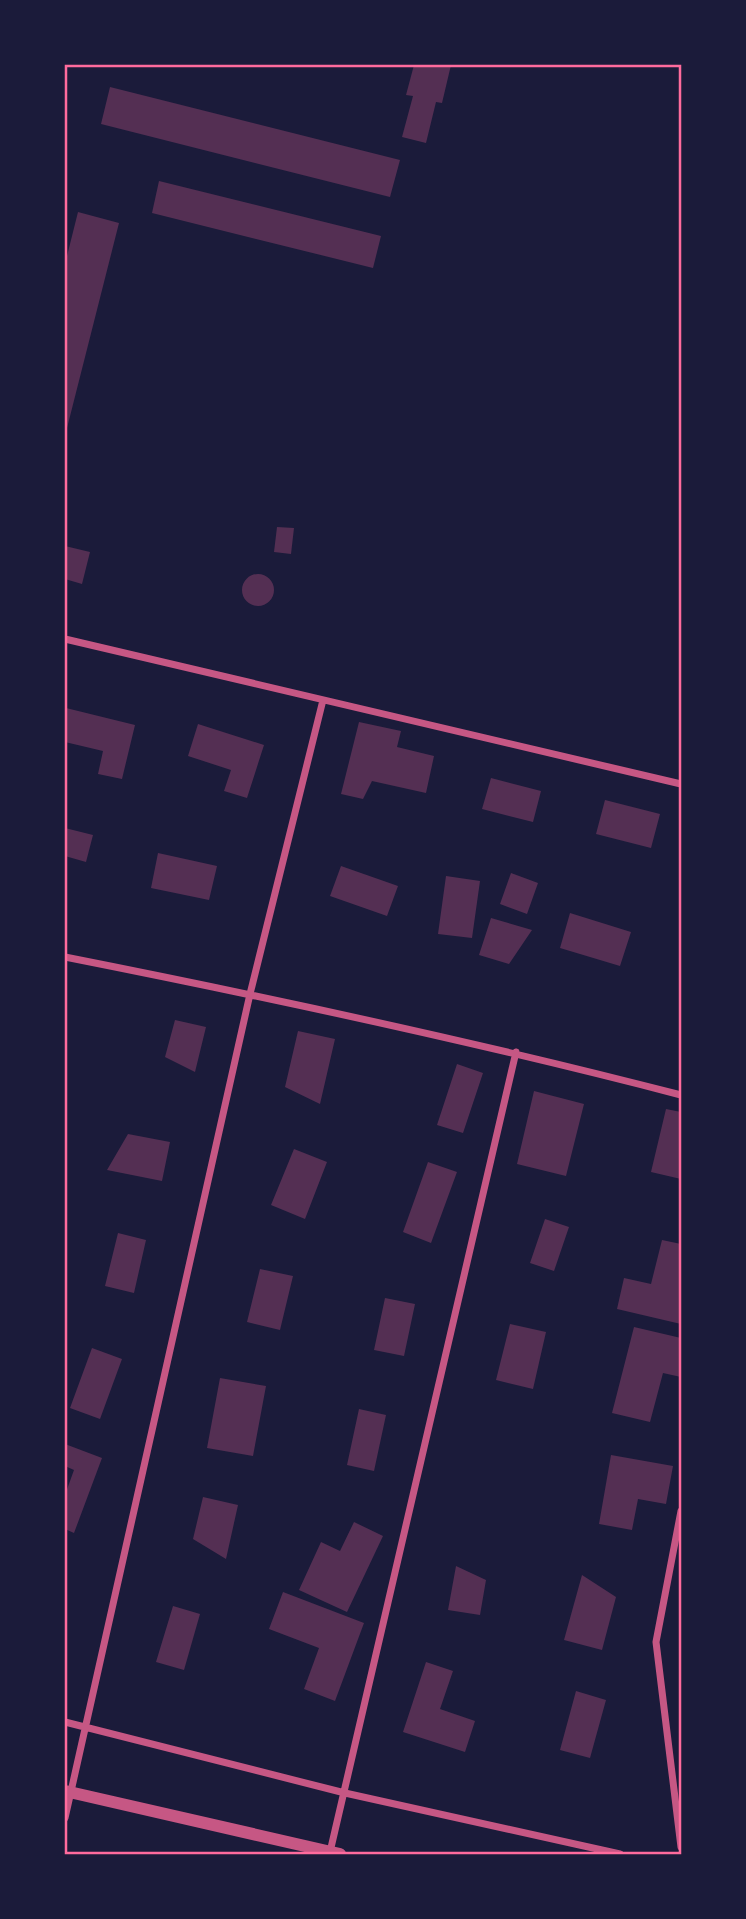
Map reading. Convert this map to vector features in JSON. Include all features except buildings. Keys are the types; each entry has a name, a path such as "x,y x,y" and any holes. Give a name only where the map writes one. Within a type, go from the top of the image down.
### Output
{"street":[{"path":"65,639 681,784"},
{"path":"65,1818 68,1792 85,1727 250,994 323,700"},
{"path":"65,957 516,1052 681,1095"},
{"path":"68,1792 335,1853 345,1793 516,1052"},
{"path":"681,1511 656,1642 681,1847"},
{"path":"65,1722 345,1793 620,1854"}]}
